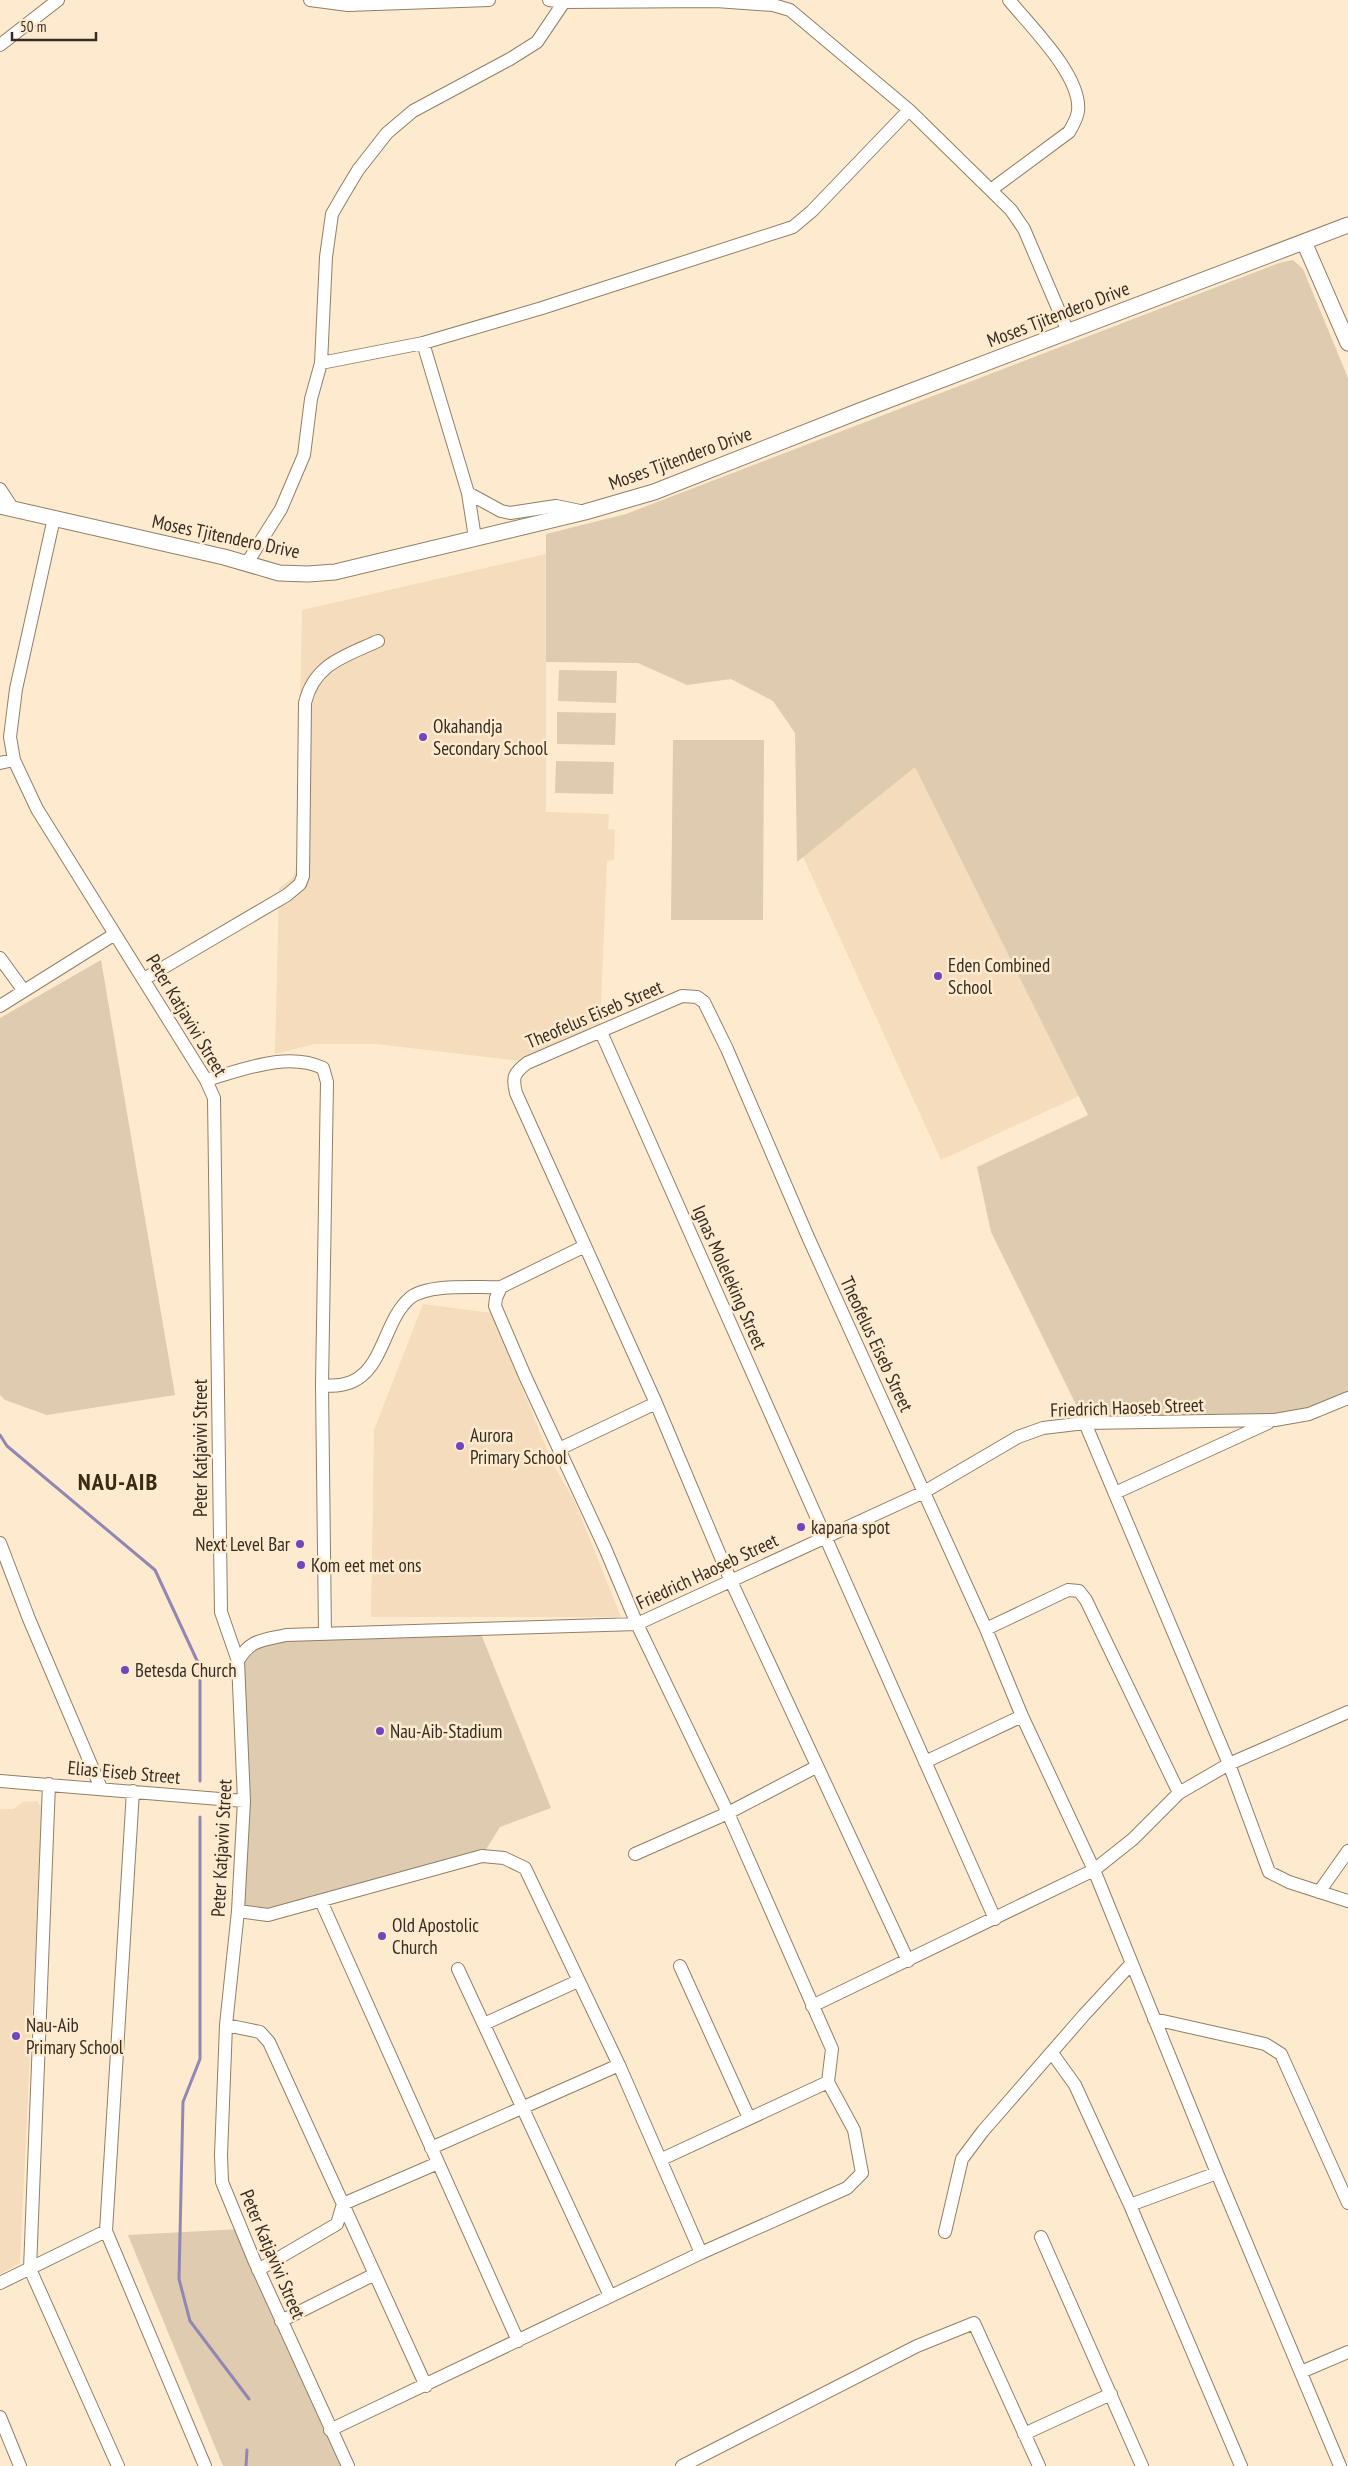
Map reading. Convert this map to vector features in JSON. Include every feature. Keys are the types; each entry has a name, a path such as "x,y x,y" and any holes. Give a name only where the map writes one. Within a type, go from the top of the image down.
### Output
{"street":[{"path":"0,45 58,0"},
{"path":"310,0 348,5 489,0"},
{"path":"549,0 564,2 716,0 773,5 790,10 909,110 992,189 1024,229 1068,332"},
{"path":"992,189 1069,132 1075,122 1078,109 1072,84 1065,70 1009,0"},
{"path":"247,563 281,509 304,455 311,399 321,363 326,257 332,214 358,170 386,133 413,111 510,59 536,42 564,2"},
{"path":"321,363 423,343 542,308 793,226 812,211 909,110"},
{"name":"Moses Tjitendero Drive","path":"7,508 247,563 279,573 308,574 335,572 585,512 654,492 1348,225"},
{"path":"1304,242 1348,343"},
{"path":"423,343 468,493 475,538"},
{"path":"0,489 7,508"},
{"path":"468,493 500,511 510,513 556,506 585,512"},
{"name":"Peter Katjavivi Street","path":"54,518 16,689 10,737 14,760 37,809 206,1080 214,1098 216,1120 221,1612 238,1661 244,1801 238,1911 226,2025 221,2155 222,2182 258,2270 348,2466"},
{"path":"144,979 287,895 300,884 303,876 305,703 307,692 314,678 332,662 378,642"},
{"path":"0,763 14,760"},
{"path":"0,1006 115,934"},
{"path":"0,958 24,991"},
{"name":"Theofelus Eiseb Street","path":"908,1961 730,1580 656,1403 516,1093 513,1083 516,1072 527,1063 682,996 697,997 704,1002 727,1048 808,1237 924,1492"},
{"name":"Ignas Moleleking Street","path":"601,1032 995,1919"},
{"path":"206,1080 292,1059 310,1062 323,1068 327,1082 322,1385 325,1634"},
{"path":"322,1385 334,1387 350,1382 371,1367 402,1307 410,1298 421,1292 455,1288 500,1287 585,1246"},
{"path":"330,2430 426,2386 701,2253 847,2188 862,2173 854,2130 828,2082 832,2050 728,1812 637,1624 605,1548 559,1450 496,1306 496,1298 500,1287"},
{"name":"Friedrich Haoseb Street","path":"238,1661 245,1649 255,1642 286,1635 637,1624 924,1492 1018,1437 1043,1428 1085,1423 1275,1420 1309,1414 1348,1398"},
{"path":"559,1450 656,1403"},
{"path":"1115,1493 1275,1420"},
{"path":"1085,1423 1229,1764 1269,1872 1289,1882 1348,1901"},
{"path":"924,1492 986,1629 1022,1716 1094,1870 1217,2173 1340,2466"},
{"path":"0,1544 29,1619 101,1788"},
{"path":"986,1629 1068,1590 1078,1591 1086,1600 1179,1793"},
{"path":"812,2006 1094,1870 1133,1839 1179,1793 1229,1764 1348,1712"},
{"path":"925,1762 1022,1716"},
{"path":"635,1854 728,1812 816,1767"},
{"name":"Elias Eiseb Street","path":"0,1781 133,1790 244,1801"},
{"path":"49,1784 30,2269 118,2466"},
{"path":"133,1790 106,2231 205,2466"},
{"path":"1319,1892 1348,1851"},
{"path":"238,1911 268,1915 482,1856 504,1858 525,1868 662,2159 701,2253"},
{"path":"322,1901 518,2340"},
{"path":"945,2232 962,2159 983,2131 1132,1964"},
{"path":"680,1966 749,2118"},
{"path":"458,1969 524,2107 610,2296"},
{"path":"484,2024 578,1981"},
{"path":"1154,2019 1265,2044 1281,2054 1348,2203"},
{"path":"226,2025 260,2032 269,2042 426,2386"},
{"path":"1052,2053 1075,2085 1130,2205 1241,2466"},
{"path":"431,2148 619,2065"},
{"path":"662,2159 828,2082"},
{"path":"258,2270 337,2224 343,2204 438,2163"},
{"path":"1130,2205 1217,2173"},
{"path":"0,2283 106,2231"},
{"path":"1041,2237 1142,2466"},
{"path":"281,2320 374,2274"},
{"path":"682,2466 917,2346 974,2323 1040,2466"},
{"path":"1301,2372 1348,2352"},
{"path":"1024,2434 1111,2394"},
{"path":"0,2417 20,2466"}],"shaded area":[{"path":"1293,260 1303,269 1348,378 1348,1398 1309,1414 1085,1423 991,1232 977,1167 1088,1115 915,767 797,862 795,733 773,701 731,679 687,685 638,663 546,662 546,534 626,514 1279,263"},
{"name":"Okahandja Secondary School","path":"546,554 546,812 609,814 608,829 615,830 614,860 607,861 600,1025 521,1061 376,1044 315,1044 275,1054 279,888 293,877 297,864 302,610"},
{"path":"559,670 617,671 616,703 558,701"},
{"path":"557,712 616,713 615,745 557,744"},
{"path":"673,740 764,740 763,920 671,920"},
{"path":"556,761 614,762 613,794 555,793"},
{"name":"Eden Combined School","path":"915,766 1079,1096 941,1160 803,857"},
{"path":"101,960 175,1395 47,1415 5,1400 0,1395 0,1018"},
{"name":"Aurora Primary School","path":"423,1304 492,1313 552,1462 575,1502 621,1617 371,1617 374,1430"},
{"name":"Nau-Aib-Stadium","path":"479,1629 551,1808 500,1827 482,1856 268,1915 238,1911 238,1661 255,1642"},
{"name":"Nau-Aib Primary School","path":"37,1801 42,1808 20,2263 0,2274 0,1809 13,1809 23,1802"},
{"path":"241,2229 348,2466 223,2466 128,2235"}],"waterway":[{"path":"0,1435 7,1446 155,1570 200,1667 200,1781"},
{"path":"200,1817 200,2059 183,2102 179,2279 190,2321 249,2399"},
{"path":"246,2466 247,2450"}],"place":[{"name":"Okahandja Secondary School","path":"423,737"},
{"name":"Eden Combined School","path":"938,976"},
{"name":"Aurora Primary School","path":"460,1446"},
{"name":"kapana spot","path":"801,1527"},
{"name":"Next Level Bar","path":"300,1544"},
{"name":"Kom eet met ons","path":"301,1565"},
{"name":"Betesda Church","path":"125,1670"},
{"name":"Nau-Aib-Stadium","path":"380,1731"},
{"name":"Old Apostolic Church","path":"382,1936"},
{"name":"Nau-Aib Primary School","path":"16,2036"}],"district":[{"name":"NAU-AIB","path":"118,1481"}]}
